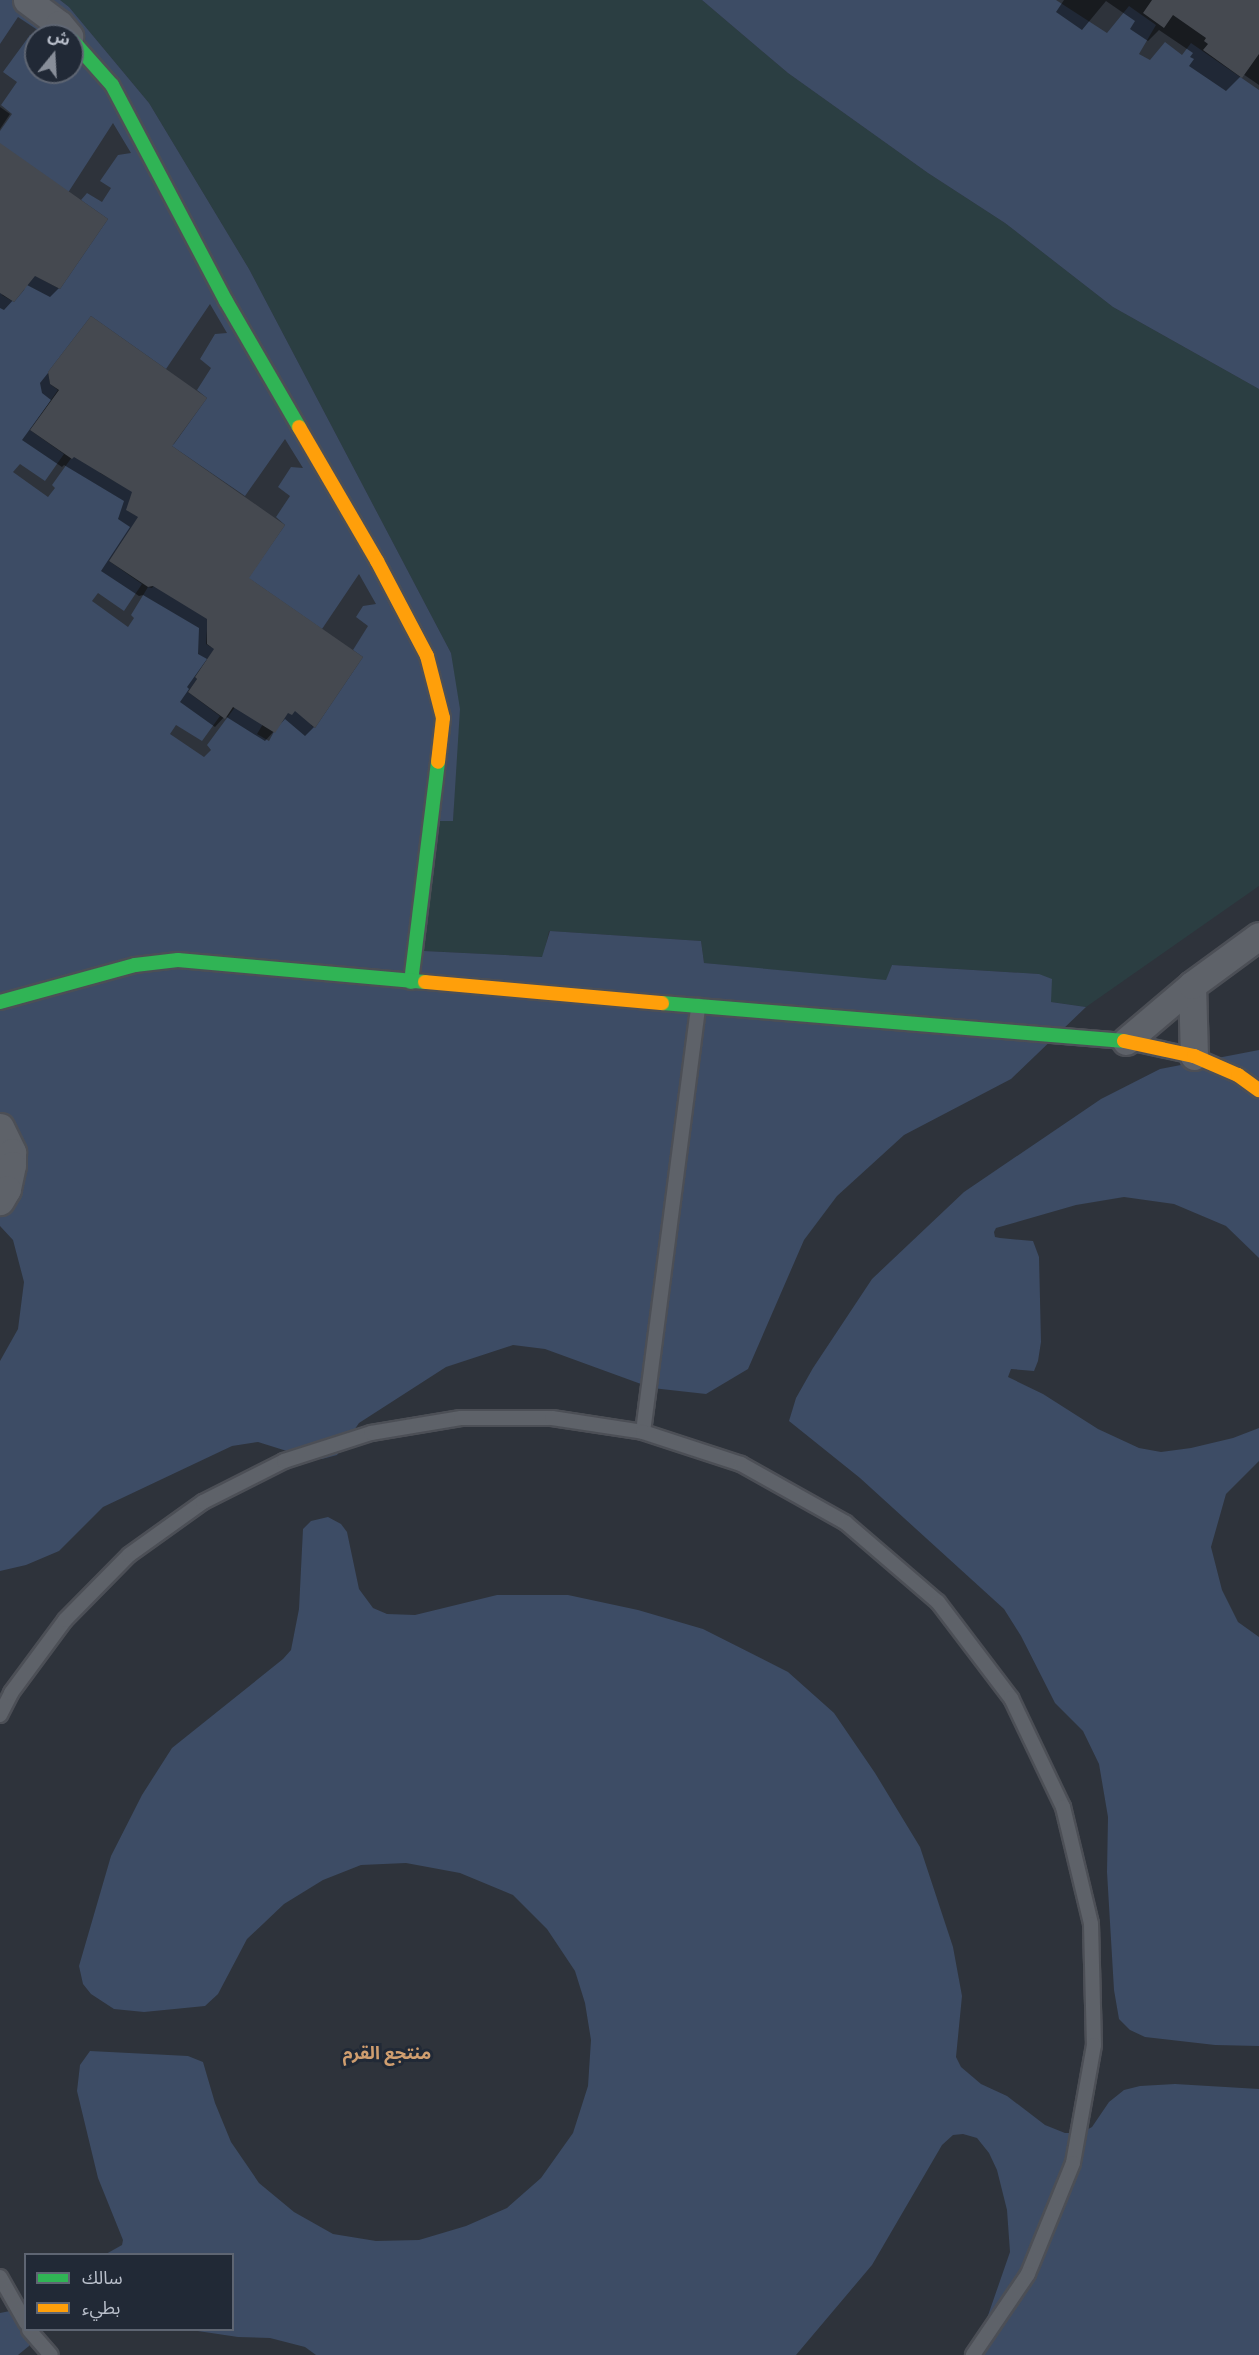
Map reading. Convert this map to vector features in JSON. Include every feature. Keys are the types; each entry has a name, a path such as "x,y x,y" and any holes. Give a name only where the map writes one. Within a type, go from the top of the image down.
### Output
{"street":[{"path":"27,0 59,24"},
{"path":"84,54 112,86 131,118 226,301 377,561 427,656 443,718 411,982"},
{"path":"1126,1041 1192,985 1259,936"},
{"path":"0,1002 135,965 178,960 220,962 411,982 1126,1041 1194,1056 1238,1076 1259,1090"},
{"path":"1192,985 1194,1056"},
{"path":"0,1127 12,1152 7,1189 0,1201"}],"lane":[{"path":"643,1432 698,1006"},
{"path":"0,1715 11,1693 65,1620 129,1555 203,1502 284,1461 371,1432 461,1418 552,1418 643,1432 741,1464 846,1523 938,1602 1011,1698 1063,1807 1091,1924 1095,2045 1073,2163 1028,2274 973,2355"},
{"path":"0,2277 24,2319"},
{"path":"30,2331 51,2355"}],"green space":[{"path":"60,0 702,0 788,73 928,173 1005,223 1113,307 1259,389 1259,886 1086,1007 1051,1002 1039,974 892,965 886,981 704,963 701,941 549,931 543,957 424,951 434,821 453,821 455,772 451,653 249,269 149,103 69,7"}],"water":[{"path":"0,0 60,0 83,24 24,24 24,84 84,84 84,25 149,103 249,269 451,653 460,709 453,821 434,821 424,951 542,957 550,931 701,941 704,963 886,980 892,965 1039,974 1052,979 1051,1002 1086,1007 1011,1079 904,1135 837,1196 804,1240 748,1369 706,1394 652,1388 545,1349 513,1345 446,1367 359,1423 337,1455 322,1459 306,1457 258,1442 232,1446 103,1507 59,1551 26,1565 0,1571 0,1361 18,1329 24,1282 13,1240 0,1226"},
{"path":"702,0 1056,0 1107,33 1129,6 1156,25 1139,54 1150,60 1165,42 1182,55 1191,43 1259,90 1259,389 1113,307 1005,223 928,173 788,73"},
{"path":"1259,1050 1259,1258 1226,1226 1174,1204 1124,1197 1076,1205 996,1228 994,1232 995,1237 1033,1241 1039,1257 1041,1342 1038,1361 1034,1371 1011,1369 1008,1377 1043,1394 1098,1429 1139,1448 1161,1452 1191,1448 1233,1438 1259,1428 1259,1461 1226,1494 1211,1547 1222,1590 1238,1622 1259,1637 1259,2046 1215,2045 1145,2037 1130,2030 1119,2019 1114,1990 1107,1872 1108,1817 1099,1764 1083,1731 1055,1703 1021,1636 1004,1609 860,1478 789,1421 796,1398 813,1368 872,1279 964,1192 1101,1099 1160,1069"},
{"path":"328,1517 341,1524 347,1532 359,1589 373,1608 387,1614 415,1615 497,1595 568,1595 638,1610 703,1629 788,1672 834,1713 875,1773 920,1847 953,1947 962,1996 956,2057 961,2067 981,2084 1007,2096 1045,2125 1065,2133 1081,2133 1092,2127 1109,2102 1124,2090 1140,2086 1175,2084 1259,2089 1259,2355 978,2355 984,2327 1010,2252 1007,2210 997,2170 989,2153 977,2138 963,2134 953,2135 942,2145 872,2265 796,2355 316,2355 305,2347 270,2338 238,2337 198,2331 234,2331 234,2253 108,2253 122,2245 123,2240 98,2178 77,2091 80,2065 90,2051 188,2056 203,2062 215,2103 231,2142 259,2183 294,2212 333,2234 376,2241 419,2240 466,2226 507,2208 541,2178 573,2133 588,2086 591,2040 585,2003 575,1971 547,1929 513,1895 460,1873 406,1863 361,1865 323,1880 284,1904 247,1939 218,1994 205,2006 144,2012 114,2009 91,1994 83,1984 79,1966 111,1856 142,1795 172,1748 283,1659 291,1650 299,1609 303,1529 311,1521"},
{"path":"15,2310 24,2322 24,2331 30,2331 34,2336 29,2346 18,2355 0,2355 0,2313"}],"pier":[{"path":"18,17 28,24 24,24 24,43 3,72 17,82 1,105 12,114 0,131 0,44"},
{"path":"113,123 131,153 118,155 100,181 111,188 102,202 87,193 81,200 108,219 60,289 30,273 24,290 14,302 2,295"},
{"path":"210,304 227,333 215,334 200,359 211,368 197,390 207,398 174,444 116,482 100,473 110,455 97,422 52,485 55,488 48,497 13,472 20,464 45,481 64,454 30,430 58,390 50,384 48,372 91,316 166,369"},
{"path":"285,439 303,468 291,467 278,487 290,496 276,517 285,525 249,577 182,542 152,588 148,587 131,615 134,618 128,627 92,601 98,593 124,611 142,584 109,561 142,513 139,511 135,515 128,511 130,498 163,453 172,446 245,496"},
{"path":"359,574 376,604 363,606 356,617 368,626 353,650 363,657 315,728 311,725 314,718 305,708 285,711 269,741 257,734 266,719 258,676 207,745 211,750 204,757 170,734 176,725 202,741 220,716 188,692 197,679 195,677 218,644 214,642 211,647 206,644 207,630 242,582 250,579 322,629"}],"building":[{"path":"1152,0 1259,0 1259,54 1242,78 1203,50 1208,44 1204,41 1206,38 1173,15 1164,28 1143,13"},
{"path":"0,143 108,219 60,289 35,276 14,302 0,293"},
{"path":"91,316 207,398 172,446 285,525 249,578 363,657 315,728 295,711 292,715 288,713 275,733 233,707 225,719 188,692 214,649 207,644 207,619 153,586 148,587 109,561 138,517 126,510 132,492 74,457 72,459 30,430 59,390 50,384 48,372"}],"traffic: fast":[{"path":"84,54 112,85 226,301 299,427"},
{"path":"411,982 438,762"},
{"path":"0,1002 135,965 178,960 425,982"},
{"path":"662,1003 1124,1041"}],"traffic: slow":[{"path":"299,427 377,561 427,656 443,718 438,762"},
{"path":"425,982 662,1003"},
{"path":"1124,1041 1194,1056 1238,1075 1259,1090"}],"district":[{"name":"منتجع القرم","path":"387,2055"}]}
